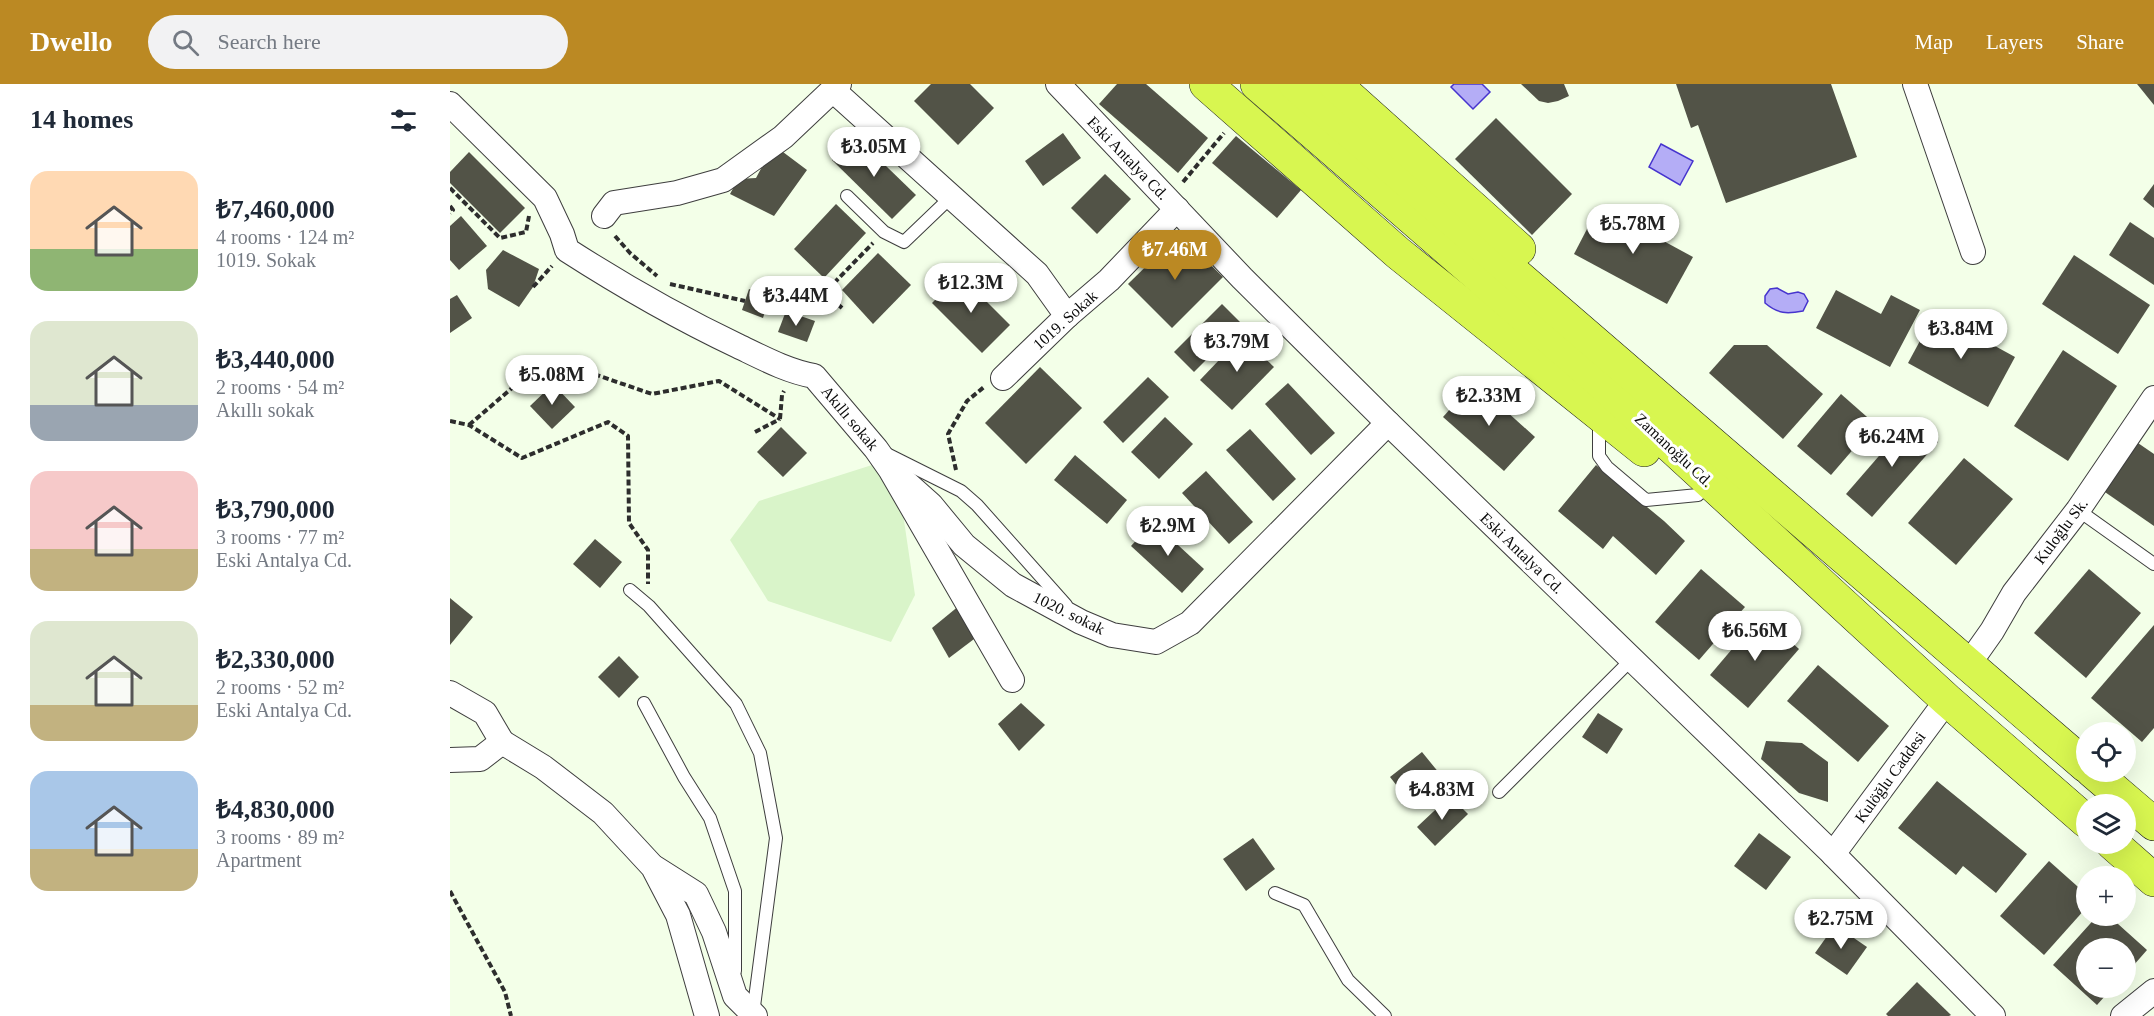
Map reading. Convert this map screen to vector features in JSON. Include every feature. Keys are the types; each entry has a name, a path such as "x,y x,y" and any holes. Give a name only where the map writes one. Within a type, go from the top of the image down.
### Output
{"highway":[{"path":"1206,84 1398,253 1599,412 1698,495 1768,537"},
{"name":"Zamanoğlu Cd.","path":"1257,84 1602,383 1947,700 2076,812"},
{"name":"Zamanoğlu Cd.","path":"1295,84 2076,757"},
{"path":"1335,84 1648,365 1756,482"},
{"path":"2105,782 2154,824"},
{"path":"2124,854 2154,880"}],"street":[{"name":"Eski Antalya Cd.","path":"1058,84 1242,278 1388,423 1833,854 1993,1016"},
{"path":"1918,86 1973,252"},
{"path":"604,216 615,203 677,193 723,180 783,138 837,87 1037,274 1067,316"},
{"path":"450,104 545,198 567,250"},
{"name":"1019. Sokak","path":"1003,378 1067,316 1109,280 1177,209"},
{"name":"Akıllı sokak","path":"567,250 628,289 693,325 794,372 814,376 876,448 890,469 1012,680"},
{"name":"Kuloğlu Sk.","path":"1968,665 1992,631 2014,593 2078,510 2154,398"},
{"name":"1020. sokak","path":"890,469 931,505 964,545 1013,585 1081,622 1112,635 1156,642 1190,623 1388,423"},
{"path":"450,693 485,713 502,742 543,767 603,813 653,867 696,894 714,932 735,996 754,1016"},
{"name":"Kulöğlu Caddesi","path":"1833,854 1947,700"},
{"path":"450,760 480,759 502,742"},
{"path":"653,867 678,915 707,1016"},
{"path":"2123,1016 2154,991"}],"lane":[{"path":"848,196 884,232 904,242 952,196"},
{"path":"876,448 961,491 1081,622"},
{"path":"2078,510 2154,564"},
{"path":"630,590 649,606 736,704 760,753 776,838 754,1016"},
{"path":"1499,792 1632,659"},
{"path":"644,703 684,777 710,818 735,891 735,996"},
{"path":"1275,893 1304,905 1348,980 1385,1016"}],"path":[{"path":"1191,171 1240,114"},
{"path":"450,188 500,238 526,232 529,216 526,178"},
{"path":"450,206 453,210 450,213"},
{"path":"842,308 830,297 838,290 833,284 884,232"},
{"path":"532,287 567,250"},
{"path":"666,283 745,302"},
{"path":"469,425 547,358 652,394 719,381 780,419"},
{"path":"780,419 782,396 794,372"},
{"path":"961,491 948,434 967,401 981,388 1003,378"},
{"path":"755,432 780,419"},
{"path":"450,421 469,425 522,458 608,422 628,436 629,523 648,550 649,606"},
{"path":"450,891 505,992 511,1016"}],"green space":[{"path":"872,465 902,507 915,595 891,642 768,601 730,540 759,501"}],"shaded area":[{"path":"1454,84 1482,84 1490,92 1473,109 1451,87"},
{"path":"1661,144 1693,161 1680,185 1649,167"},
{"path":"1777,288 1788,294 1798,292 1804,294 1808,301 1803,311 1783,312 1765,303 1765,296 1770,289"}],"building":[{"path":"931,84 970,84 994,108 958,145 914,101"},
{"path":"1117,84 1146,84 1208,138 1178,173 1099,104"},
{"path":"1521,84 1564,84 1569,96 1548,103 1539,101"},
{"path":"1676,84 1831,84 1857,157 1726,203 1698,125 1691,128"},
{"path":"2137,84 2154,84 2154,105"},
{"path":"1496,118 1572,194 1532,235 1455,159"},
{"path":"1063,133 1081,158 1043,186 1025,161"},
{"path":"855,136 916,195 892,219 832,160"},
{"path":"1236,136 1301,190 1277,218 1212,163"},
{"path":"469,152 525,208 500,233 450,183 450,172"},
{"path":"783,152 807,170 774,216 730,194 738,179 756,178 765,161"},
{"path":"1105,174 1131,199 1097,234 1071,208"},
{"path":"2154,184 2154,208 2143,199"},
{"path":"836,204 866,233 824,278 794,249"},
{"path":"1599,206 1693,257 1667,304 1574,254"},
{"path":"461,216 487,246 459,270 450,260 450,226"},
{"path":"2130,222 2154,238 2154,285 2109,255"},
{"path":"1179,234 1223,277 1172,328 1128,284"},
{"path":"503,250 539,269 533,287 519,307 488,289 486,270"},
{"path":"878,253 911,285 873,324 842,290"},
{"path":"2074,255 2150,305 2118,354 2042,304"},
{"path":"960,275 1010,325 982,353 932,303"},
{"path":"749,289 770,296 763,318 742,310"},
{"path":"1836,290 1881,314 1891,295 1920,310 1890,367 1816,328"},
{"path":"457,295 472,318 450,333 450,299"},
{"path":"1222,304 1242,324 1194,372 1174,352"},
{"path":"786,311 815,321 807,342 778,332"},
{"path":"1935,313 2015,357 1988,407 1908,363"},
{"path":"1242,336 1274,367 1232,410 1200,380"},
{"path":"1734,345 1767,345 1823,394 1783,439 1709,373"},
{"path":"2063,350 2117,386 2068,461 2014,426"},
{"path":"1040,367 1082,408 1026,464 985,423"},
{"path":"1148,377 1169,397 1123,443 1103,422"},
{"path":"1474,382 1535,437 1504,471 1443,417"},
{"path":"1288,383 1335,433 1311,455 1265,404"},
{"path":"553,384 575,407 552,429 530,406"},
{"path":"1841,394 1875,424 1831,475 1797,446"},
{"path":"1165,417 1193,444 1159,479 1131,452"},
{"path":"1911,419 1938,442 1872,517 1846,494"},
{"path":"781,427 807,453 783,477 757,452"},
{"path":"1250,429 1296,479 1273,501 1226,450"},
{"path":"2135,441 2154,454 2154,526 2102,490"},
{"path":"1075,455 1127,500 1107,524 1054,480"},
{"path":"1964,458 2013,499 1956,565 1908,523"},
{"path":"1596,465 1685,541 1656,575 1613,536 1603,549 1558,511"},
{"path":"1206,471 1253,522 1229,544 1182,493"},
{"path":"1153,522 1204,569 1182,593 1131,546"},
{"path":"595,539 622,562 600,588 573,564"},
{"path":"1701,569 1745,607 1699,660 1655,622"},
{"path":"2089,569 2141,613 2086,678 2034,633"},
{"path":"450,598 473,617 450,645"},
{"path":"960,605 982,633 949,658 932,628"},
{"path":"1761,615 1799,649 1748,708 1710,675"},
{"path":"2154,625 2154,728 2142,742 2136,737 2136,722 2119,722 2091,698"},
{"path":"619,656 639,677 619,698 598,677"},
{"path":"1818,665 1889,726 1858,762 1787,701"},
{"path":"1021,703 1045,725 1019,751 998,724"},
{"path":"1598,713 1623,729 1607,754 1582,737"},
{"path":"1766,741 1802,743 1828,762 1828,802 1799,793 1761,759"},
{"path":"1422,752 1444,779 1412,805 1390,777"},
{"path":"1937,781 2027,854 1996,893 1963,866 1956,875 1898,828"},
{"path":"1450,796 1468,814 1435,846 1417,827"},
{"path":"1759,833 1791,857 1766,890 1734,866"},
{"path":"1253,838 1275,869 1246,891 1223,859"},
{"path":"2049,861 2076,885 2076,919 2044,955 2000,916"},
{"path":"1835,925 1867,947 1847,975 1815,953"},
{"path":"2088,926 2120,926 2134,938 2077,938"},
{"path":"2076,939 2076,986 2053,965"},
{"path":"2136,940 2147,950 2136,963"},
{"path":"1917,982 1951,1015 1888,1016 1886,1014"},
{"path":"2089,998 2103,998 2097,1005"}]}
